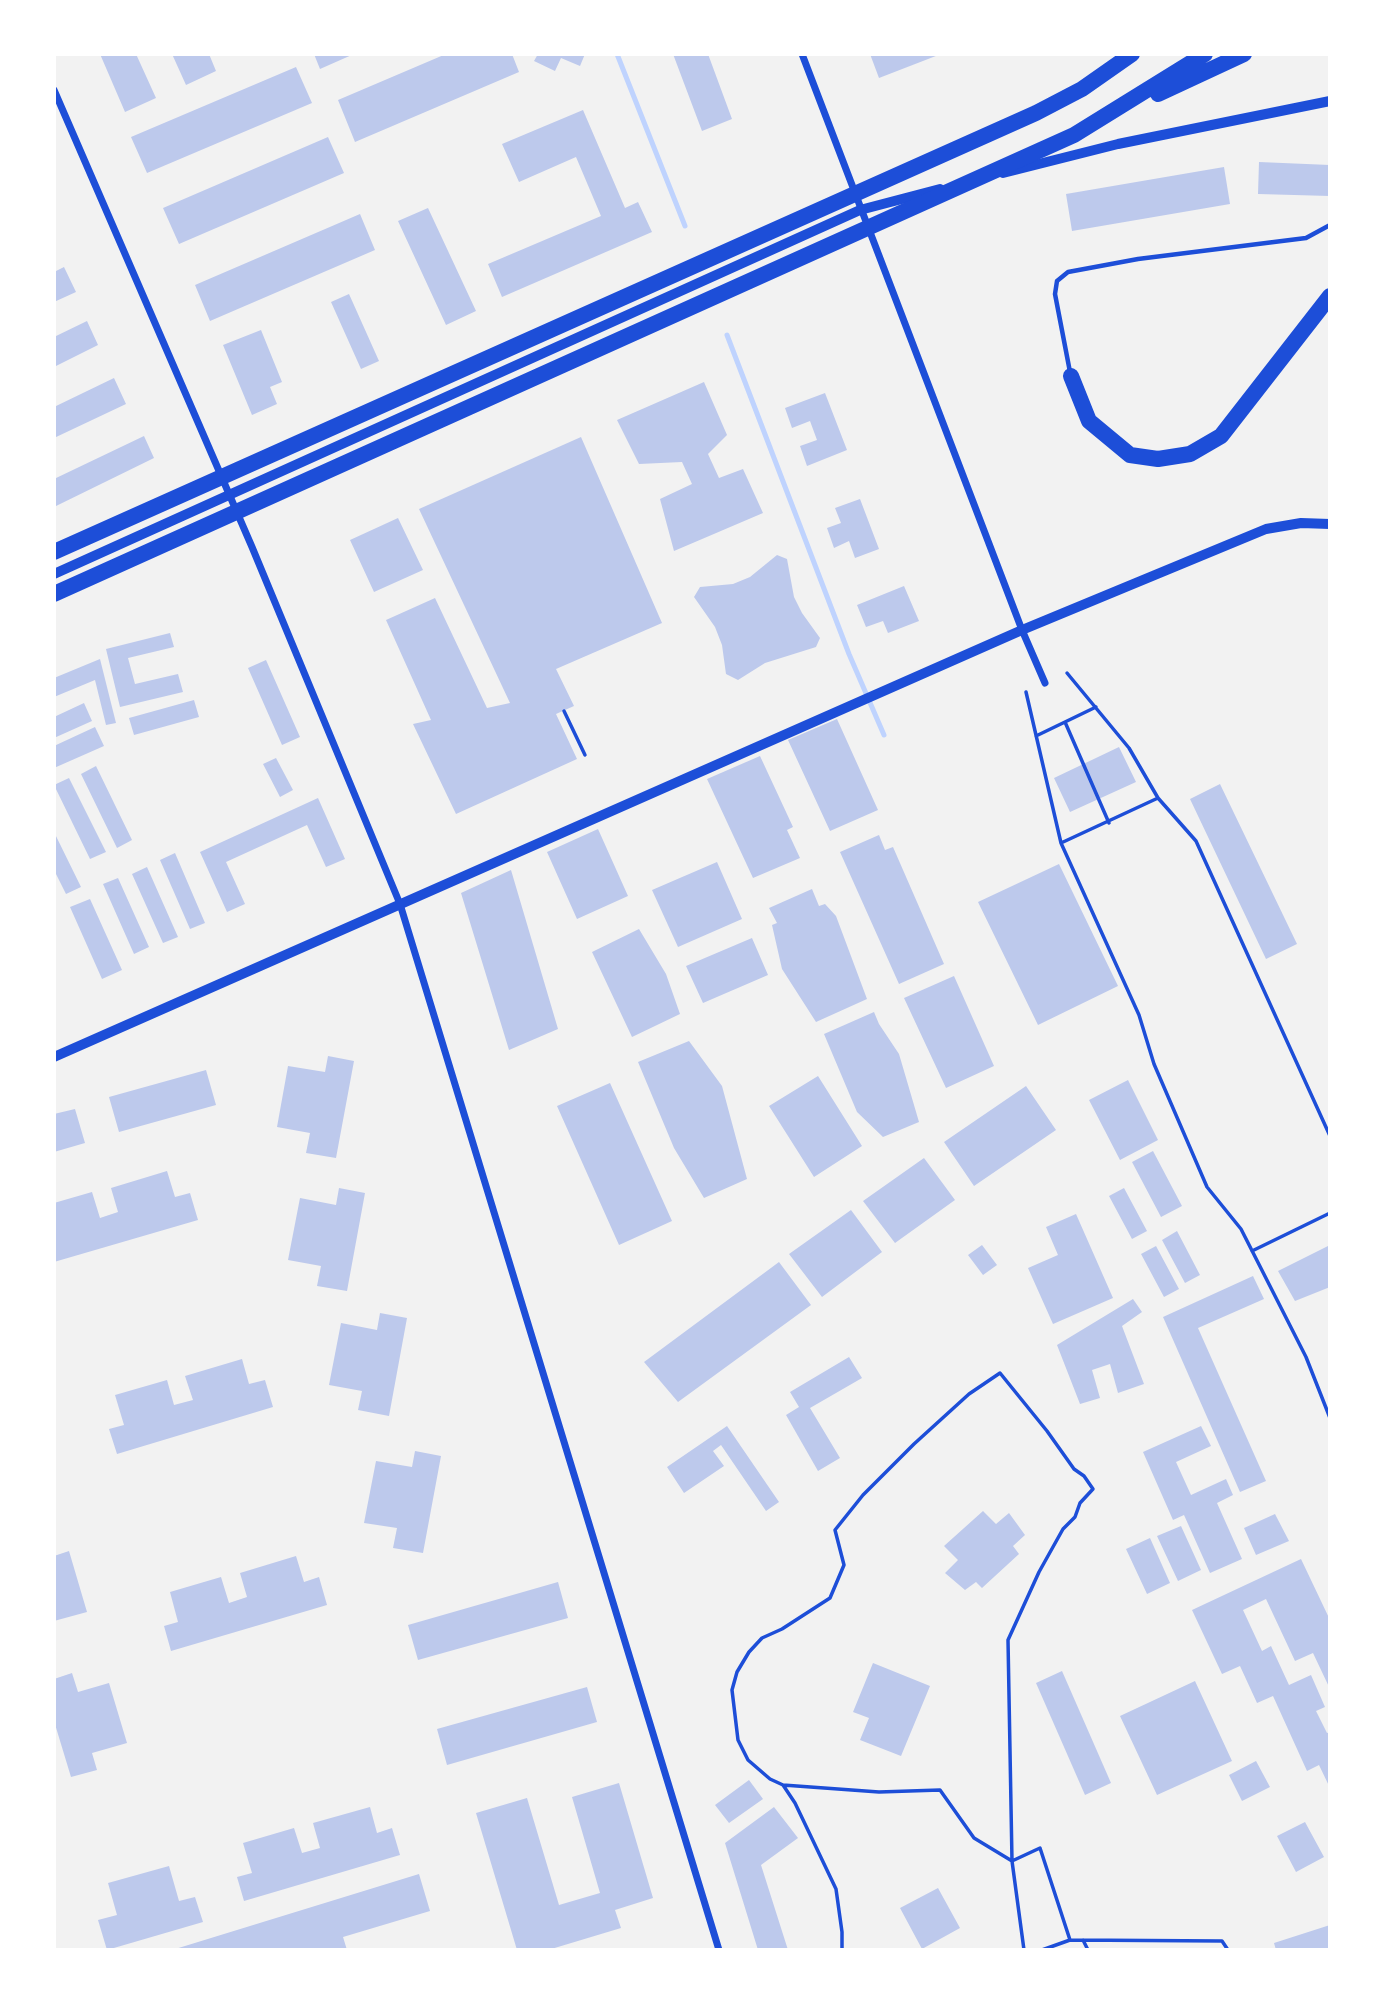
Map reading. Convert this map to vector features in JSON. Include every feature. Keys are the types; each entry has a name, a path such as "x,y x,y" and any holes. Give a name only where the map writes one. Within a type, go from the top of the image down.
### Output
{"highway":[{"path":"1082,89 1116,54"},
{"path":"54,552 1036,113 1082,89 1132,54"},
{"path":"1074,135 1205,54"},
{"path":"54,594 1074,135 1244,54"},
{"path":"1071,376 1089,421 1130,454 1158,459 1190,454 1221,436 1330,296"}],"street":[{"path":"802,54 1022,630 1045,683"},
{"path":"54,90 229,494 400,904 719,1950"},
{"path":"54,574 860,210 1118,144 1330,101"},
{"path":"54,1057 1022,630 1266,529 1301,523 1330,524"}],"lane":[{"path":"1071,376 1055,294 1056,281 1068,272 1138,259 1306,238 1330,225"}],"path":[{"path":"1067,673 1129,748 1158,798 1196,841 1330,1136"},
{"path":"1026,692 1061,843 1139,1015 1154,1064 1207,1187 1241,1229 1306,1357 1330,1418"},
{"path":"1036,736 1096,708"},
{"path":"564,710 585,755"},
{"path":"1065,722 1109,823"},
{"path":"1061,843 1158,798"},
{"path":"1252,1251 1330,1213"},
{"path":"1012,1861 974,1838 940,1790 879,1792 783,1784 771,1779 748,1760 738,1740 733,1690 737,1672 749,1652 762,1638 782,1629 830,1598 844,1565 835,1530 863,1495 969,1394 1000,1373 1074,1469 1084,1476 1093,1489 1080,1503 1075,1517 1063,1529 1039,1572 1008,1640 1012,1861 1024,1950"},
{"path":"783,1784 795,1803 836,1889 842,1950"},
{"path":"1012,1861 1040,1848 1070,1940"},
{"path":"1042,1950 1070,1940 1223,1941 1228,1950"},
{"path":"1083,1940 1088,1950"}],"building":[{"path":"100,54 136,54 156,98 125,112"},
{"path":"172,54 209,54 216,71 186,85"},
{"path":"314,54 354,54 320,69"},
{"path":"446,54 512,54 519,72 355,142 338,100"},
{"path":"538,54 585,54 580,66 561,58 555,71 534,61"},
{"path":"673,54 708,54 732,119 702,131"},
{"path":"870,54 941,54 879,78"},
{"path":"296,67 312,103 147,173 131,137"},
{"path":"583,110 625,208 638,202 652,232 502,297 488,264 601,216 576,157 519,182 502,144"},
{"path":"328,137 344,173 179,244 163,208"},
{"path":"1259,162 1330,165 1330,196 1258,194"},
{"path":"1224,167 1230,204 1072,231 1066,194"},
{"path":"428,208 476,311 446,325 398,221"},
{"path":"360,214 375,250 210,321 195,285"},
{"path":"64,267 76,292 54,302 54,272"},
{"path":"349,294 379,361 361,369 331,302"},
{"path":"87,321 98,345 54,367 54,337"},
{"path":"261,330 282,382 270,387 277,404 252,415 223,345"},
{"path":"114,378 126,404 54,438 54,407"},
{"path":"704,382 727,435 708,454 719,478 743,469 763,513 674,551 660,499 692,484 682,462 639,464 617,420"},
{"path":"825,393 847,450 807,466 800,446 817,440 810,421 792,428 785,408"},
{"path":"144,436 154,458 54,507 54,479"},
{"path":"581,437 662,623 556,669 574,706 556,714 577,759 456,814 413,724 431,720 386,620 435,598 487,708 510,703 419,509"},
{"path":"860,499 879,549 855,558 849,541 834,548 827,528 841,523 835,508"},
{"path":"398,518 423,570 374,592 350,540"},
{"path":"777,555 787,559 794,597 820,638 816,647 765,663 738,680 726,674 722,645 715,627 694,597 700,587 733,584 750,577"},
{"path":"904,586 919,621 888,633 883,621 866,627 857,605"},
{"path":"170,633 174,647 128,658 135,684 178,674 183,692 120,707 106,649"},
{"path":"100,659 116,723 106,725 95,680 54,697 54,678"},
{"path":"266,660 300,737 282,745 248,668"},
{"path":"194,700 199,717 134,735 129,718"},
{"path":"84,703 92,721 54,738 54,717"},
{"path":"837,719 878,810 830,831 788,740"},
{"path":"95,727 104,746 54,768 54,746"},
{"path":"1119,747 1136,782 1070,812 1054,778"},
{"path":"760,756 793,827 787,830 800,858 753,878 707,779"},
{"path":"276,758 293,790 280,797 263,764"},
{"path":"96,766 132,840 117,848 81,774"},
{"path":"69,778 106,852 90,859 54,785"},
{"path":"1220,784 1297,944 1266,959 1190,799"},
{"path":"318,798 345,859 326,867 307,825 226,862 245,904 227,912 200,852"},
{"path":"598,829 628,896 577,919 547,852"},
{"path":"54,832 81,887 66,894 54,870"},
{"path":"879,835 885,850 893,847 944,964 899,984 840,852"},
{"path":"175,853 205,923 190,929 160,860"},
{"path":"717,862 742,919 678,947 652,890"},
{"path":"1059,864 1118,986 1038,1025 978,902"},
{"path":"147,867 178,937 163,943 132,874"},
{"path":"511,870 558,1029 509,1050 461,893"},
{"path":"118,878 149,947 134,954 103,884"},
{"path":"812,889 819,906 825,904 836,916 867,999 816,1022 782,969 772,925 777,923 769,908"},
{"path":"90,899 122,970 102,979 70,907"},
{"path":"639,929 666,974 680,1014 632,1037 592,952"},
{"path":"752,938 768,975 703,1003 686,966"},
{"path":"954,976 994,1066 946,1088 904,998"},
{"path":"874,1012 899,1054 919,1122 883,1137 857,1112 824,1034"},
{"path":"689,1041 722,1086 747,1179 704,1198 674,1148 638,1062"},
{"path":"328,1056 354,1061 336,1158 306,1153 310,1133 277,1127 288,1066 325,1072"},
{"path":"206,1070 216,1105 119,1132 109,1097"},
{"path":"818,1076 862,1146 814,1177 769,1106"},
{"path":"1128,1080 1158,1140 1120,1160 1089,1100"},
{"path":"610,1083 672,1221 619,1245 557,1106"},
{"path":"1026,1086 1056,1130 974,1186 944,1142"},
{"path":"75,1109 85,1143 54,1152 54,1114"},
{"path":"1153,1151 1182,1206 1161,1217 1132,1162"},
{"path":"924,1158 955,1200 895,1243 863,1201"},
{"path":"167,1171 175,1197 190,1193 198,1220 54,1262 54,1203 92,1192 100,1218 118,1212 111,1188"},
{"path":"339,1188 365,1193 347,1291 317,1286 321,1266 288,1260 300,1198 336,1205"},
{"path":"1124,1188 1147,1231 1132,1239 1109,1196"},
{"path":"851,1210 882,1252 822,1297 789,1254"},
{"path":"1076,1214 1113,1298 1053,1324 1028,1268 1058,1255 1046,1227"},
{"path":"1177,1231 1200,1275 1185,1283 1162,1240"},
{"path":"982,1245 997,1265 983,1275 968,1255"},
{"path":"1330,1245 1330,1287 1295,1301 1278,1271"},
{"path":"1156,1246 1179,1289 1164,1297 1141,1254"},
{"path":"779,1262 811,1305 678,1402 644,1362"},
{"path":"1253,1276 1264,1299 1198,1328 1266,1481 1240,1492 1163,1317"},
{"path":"1133,1299 1142,1312 1122,1326 1144,1384 1118,1393 1110,1364 1092,1370 1100,1398 1080,1404 1057,1345"},
{"path":"380,1313 407,1318 389,1416 358,1410 362,1391 329,1385 341,1323 377,1330"},
{"path":"849,1357 862,1378 810,1408 840,1458 818,1471 786,1415 799,1407 790,1392"},
{"path":"242,1359 249,1384 265,1380 273,1407 117,1454 109,1429 124,1425 115,1395 167,1380 174,1405 193,1400 185,1376"},
{"path":"727,1426 779,1502 766,1511 721,1445 713,1451 724,1466 684,1493 667,1467"},
{"path":"1201,1426 1211,1446 1176,1462 1191,1495 1226,1479 1233,1495 1217,1503 1242,1559 1210,1573 1184,1515 1173,1520 1143,1452"},
{"path":"415,1451 441,1456 423,1553 393,1548 397,1528 364,1523 376,1461 412,1467"},
{"path":"983,1511 996,1524 1009,1513 1025,1535 1013,1546 1019,1554 982,1588 976,1582 965,1590 945,1573 958,1560 944,1546"},
{"path":"1275,1514 1289,1541 1256,1555 1244,1528"},
{"path":"1181,1526 1201,1570 1178,1581 1157,1536"},
{"path":"1150,1538 1170,1583 1147,1594 1126,1549"},
{"path":"69,1551 87,1612 54,1621 54,1556"},
{"path":"296,1556 304,1582 319,1577 327,1605 171,1651 164,1626 178,1622 170,1592 221,1577 229,1603 247,1597 240,1573"},
{"path":"1301,1559 1330,1620 1330,1689 1313,1653 1295,1661 1266,1599 1243,1610 1262,1651 1271,1646 1289,1685 1311,1675 1325,1707 1316,1711 1327,1733 1330,1732 1330,1788 1319,1765 1307,1771 1273,1696 1257,1703 1240,1666 1222,1674 1192,1610"},
{"path":"558,1582 568,1618 418,1660 408,1625"},
{"path":"873,1663 930,1686 901,1756 860,1740 869,1718 853,1712"},
{"path":"1062,1671 1111,1783 1085,1795 1036,1683"},
{"path":"72,1673 78,1692 109,1683 127,1743 92,1753 97,1770 71,1777 54,1721 54,1679"},
{"path":"1195,1681 1232,1761 1157,1795 1120,1716"},
{"path":"587,1687 597,1722 447,1765 437,1729"},
{"path":"1256,1761 1270,1787 1242,1801 1229,1775"},
{"path":"749,1780 763,1799 729,1823 715,1805"},
{"path":"619,1783 653,1898 615,1910 621,1928 548,1950 517,1950 476,1813 527,1798 559,1905 600,1893 572,1797"},
{"path":"370,1807 377,1833 392,1828 400,1855 244,1901 237,1877 252,1873 243,1843 294,1828 302,1853 320,1848 313,1823"},
{"path":"774,1807 798,1838 761,1865 788,1950 758,1950 725,1843"},
{"path":"1305,1822 1324,1857 1296,1872 1277,1836"},
{"path":"169,1866 179,1901 195,1897 203,1922 107,1950 98,1920 117,1915 108,1883"},
{"path":"419,1874 430,1911 343,1937 347,1950 172,1950"},
{"path":"938,1888 960,1928 922,1949 900,1908"},
{"path":"1330,1925 1330,1950 1276,1950 1274,1943"}],"waterway":[{"path":"617,54 685,226"},
{"path":"727,335 849,654 884,735"}]}
